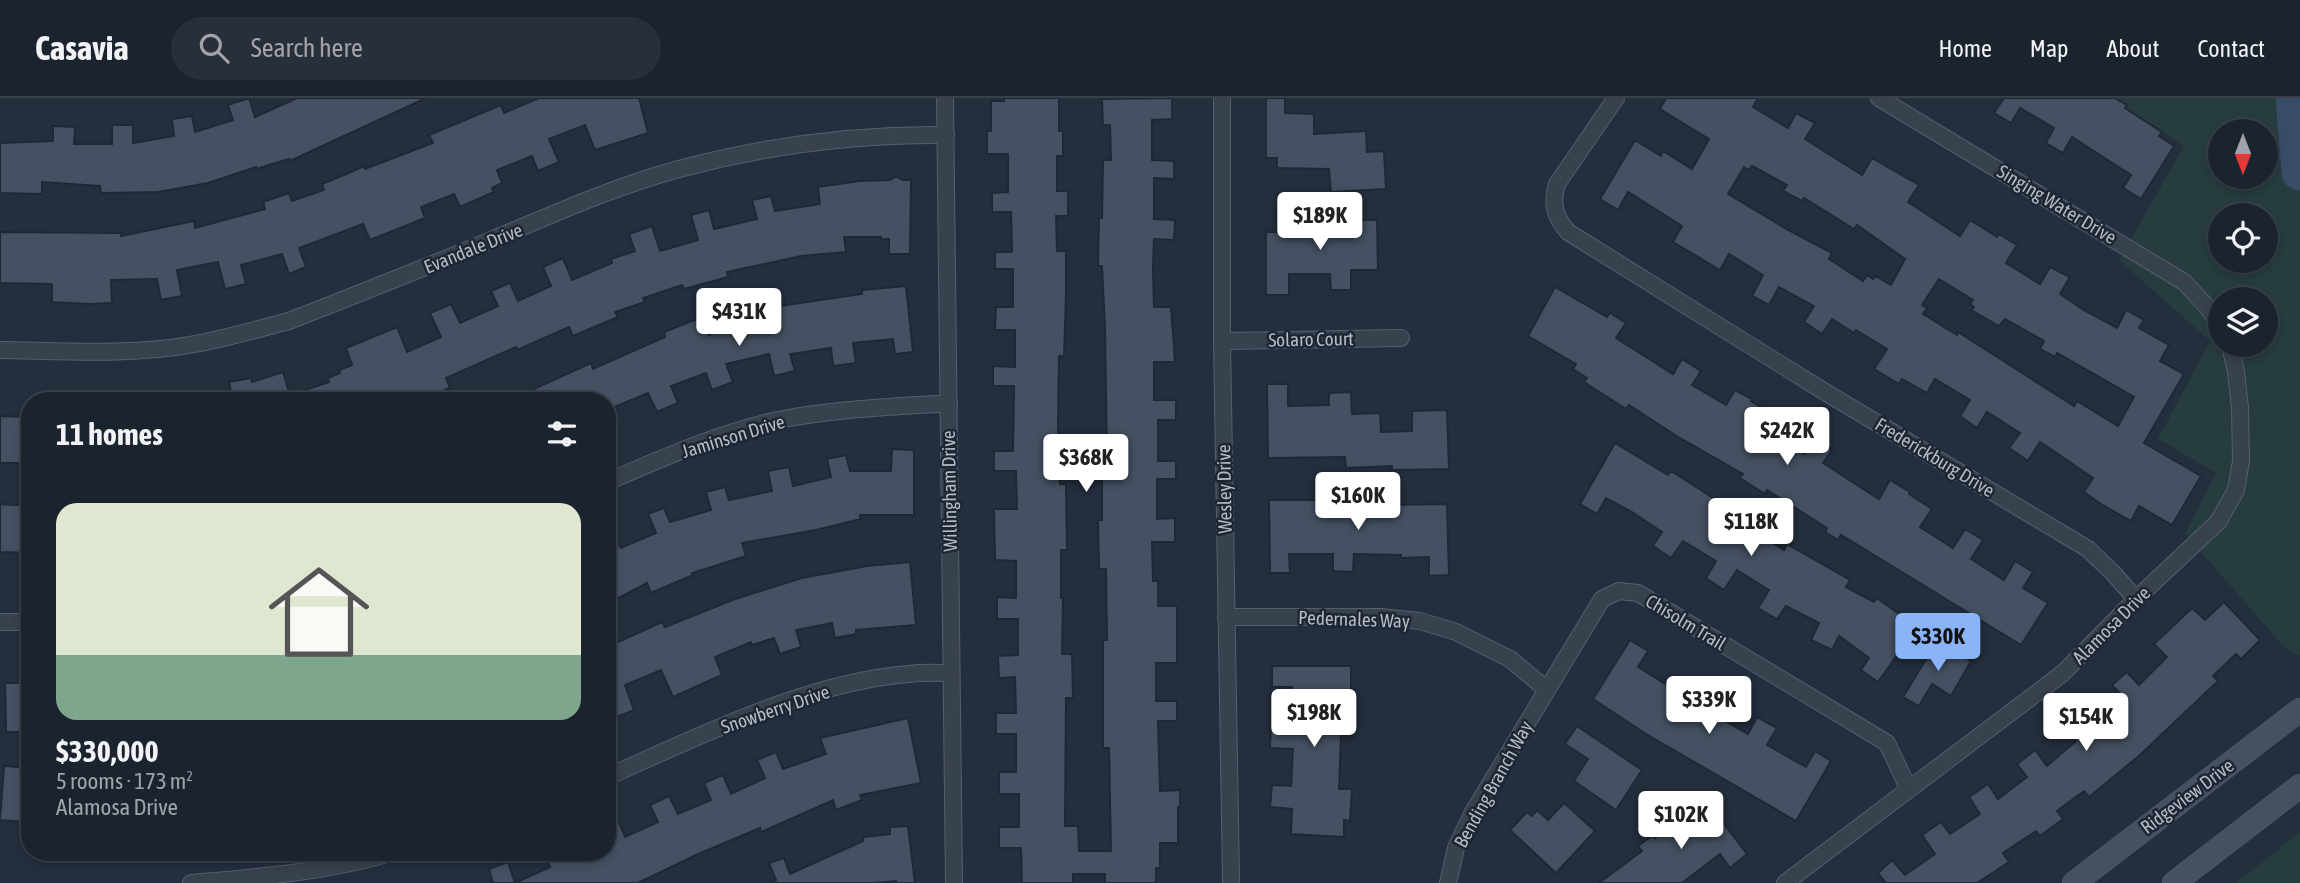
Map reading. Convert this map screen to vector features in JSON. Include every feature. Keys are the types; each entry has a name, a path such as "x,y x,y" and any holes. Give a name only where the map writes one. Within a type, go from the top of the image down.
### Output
{"main road":[{"name":"Ridgeview Drive","path":"2074,883 2300,710"},
{"path":"2174,883 2300,786"}],"street":[{"name":"Willingham Drive","path":"945,98 954,883"},
{"name":"Wesley Drive","path":"1222,98 1222,341 1231,880"},
{"name":"Frederickburg Drive","path":"1616,98 1557,184 1553,196 1554,210 1559,222 1569,232 1825,392 2088,549 2136,599"},
{"name":"Singing Water Drive","path":"1879,98 2184,282 2208,308"},
{"name":"Evandale Drive","path":"0,350 141,350 193,345 289,321 597,196 678,169 736,156 841,140 899,135 946,135"},
{"name":"Solaro Court","path":"1222,341 1401,338"},
{"name":"Alamosa Drive","path":"1785,883 2063,673 2218,522 2236,490 2241,461 2240,408 2233,357"},
{"name":"Jaminson Drive","path":"616,478 696,446 778,420 860,409 948,403"},
{"name":"Chisolm Trail","path":"1546,689 1602,599 1619,591 1629,590 1887,743 1908,788"},
{"name":"Pedernales Way","path":"1226,617 1381,617 1420,621 1456,632 1510,659 1546,689"},
{"path":"0,622 21,622"},
{"name":"Snowberry Drive","path":"616,773 778,705 858,682 908,674 951,673"},
{"name":"Bending Branch Way","path":"1448,883 1456,848 1472,814 1546,689"},
{"path":"191,883 265,877 365,861"}],"green space":[{"path":"2110,98 2300,98 2300,655 2285,648 2185,534 2216,473 2158,439 2208,345 2208,357 2278,357 2278,287 2208,287 2208,339 2119,260 2184,146"},
{"path":"2300,832 2300,883 2236,883"}],"building":[{"path":"249,98 255,117 297,98 426,98 290,161 289,159 256,167 208,183 158,192 101,193 100,186 42,182 42,194 0,193 0,143 53,141 53,126 75,127 74,144 112,144 112,125 133,125 133,143 174,136 172,119 192,116 195,132 233,120 228,105"},
{"path":"539,98 639,98 648,133 595,150 585,125 549,139 559,162 538,171 532,156 497,170 502,183 492,188 494,192 460,207 454,194 421,207 425,218 370,240 363,224 299,248 306,267 289,274 282,254 241,265 246,284 225,289 218,262 177,270 182,296 161,300 157,279 111,280 112,303 89,304 52,302 52,284 0,283 0,232 121,233 121,236 194,221 195,228 265,209 263,202 289,193 292,201 324,190 322,184 364,166 365,169 433,143 429,135 501,105 504,113"},
{"path":"1004,98 1059,98 1059,131 1063,131 1063,156 1057,156 1057,191 1068,191 1068,216 1056,216 1057,251 1066,251 1064,356 1059,356 1058,424 1060,484 1066,484 1067,550 1061,550 1062,654 1072,654 1073,698 1066,698 1065,826 1078,826 1079,851 1111,851 1109,748 1103,748 1103,640 1107,640 1106,569 1099,569 1098,520 1102,520 1102,461 1107,461 1105,327 1102,266 1098,266 1099,218 1102,218 1103,160 1111,160 1110,125 1103,125 1102,99 1172,98 1172,119 1152,120 1152,160 1174,161 1174,179 1154,178 1154,219 1175,220 1174,240 1154,239 1153,268 1154,307 1171,307 1175,362 1154,362 1154,400 1176,400 1176,420 1158,420 1158,461 1176,461 1176,479 1157,479 1157,519 1175,518 1175,542 1152,542 1153,581 1158,581 1158,606 1177,606 1177,663 1156,663 1156,701 1177,701 1177,721 1158,721 1160,791 1180,790 1180,807 1178,843 1160,843 1160,868 1156,868 1156,883 1105,883 1105,874 1073,874 1073,883 1022,883 1021,848 999,848 999,827 1019,827 1019,794 999,794 999,772 1016,772 1016,734 996,734 996,713 1016,713 1015,677 999,678 998,656 1018,655 1018,619 997,619 997,597 1016,598 1016,561 995,560 994,509 1017,509 1016,471 994,471 994,451 1013,451 1014,386 993,386 993,366 1015,367 1015,330 995,330 996,307 1013,307 1013,269 995,269 995,252 1012,252 1011,212 992,212 992,193 1008,192 1008,154 987,154 987,131 991,131 991,101 1004,101"},
{"path":"1266,98 1285,98 1285,113 1314,114 1314,134 1366,131 1367,152 1384,151 1386,189 1331,192 1329,169 1277,168 1277,158 1266,158"},
{"path":"1666,98 1758,98 1753,107 1788,128 1796,113 1815,123 1805,139 1862,175 1872,158 1919,185 1908,202 1960,236 1970,220 1997,237 1999,234 2017,245 2006,263 2040,284 2050,267 2070,277 2060,294 2082,309 2117,328 2126,310 2144,320 2139,328 2169,345 2160,361 2184,374 2144,443 2201,476 2172,525 2139,506 2131,521 2101,504 2084,492 2093,478 2040,442 2028,461 2009,448 2020,433 1987,412 1977,428 1960,416 1970,400 1935,379 1927,393 1902,379 1899,384 1874,369 1887,349 1832,319 1822,334 1804,322 1814,306 1779,287 1769,305 1752,296 1763,275 1729,254 1720,270 1673,242 1682,226 1628,192 1618,210 1600,199 1635,140 1661,156 1663,151 1692,169 1709,139 1660,109","holes":["1752,166 1787,185 1783,191 1802,201 1804,198 1854,229 1857,225 1905,259 1891,285 1875,276 1873,279 1867,275 1863,281 1829,259 1832,253 1728,194 1744,167 1749,170","1939,279 1973,300 1970,304 1974,307 1971,310 1999,326 2005,319 2044,341 2040,349 2055,357 2057,353 2134,397 2118,426 2077,401 2074,406 1958,332 1957,335 1923,314 1927,308 1922,305"]},
{"path":"2004,98 2115,98 2127,105 2125,108 2162,132 2159,136 2174,146 2141,199 2123,188 2131,175 2072,137 2063,153 2046,143 2054,128 2020,108 2011,123 1994,113"},
{"path":"897,176 902,180 911,180 910,254 889,254 889,239 844,237 846,252 801,256 727,272 728,277 684,289 682,285 643,298 645,302 615,312 618,317 573,336 569,327 446,378 450,388 440,392 299,392 329,382 328,378 352,365 346,348 397,327 407,352 441,337 430,313 451,304 460,323 498,306 491,291 510,283 518,301 551,286 543,267 563,258 572,280 612,263 611,259 635,251 629,234 652,226 660,251 698,240 691,215 709,210 714,229 757,219 752,200 771,196 775,211 820,204 818,187 890,180"},
{"path":"1282,220 1377,220 1378,270 1351,270 1351,290 1331,290 1330,274 1289,274 1289,295 1266,295 1266,232 1282,232"},
{"path":"906,286 913,352 895,354 893,339 853,343 856,363 833,366 831,348 790,354 795,371 774,376 769,354 726,364 733,382 712,390 706,373 671,386 678,403 657,412 648,393 616,406 616,392 527,392 591,363 593,369 665,337 664,332 702,317 709,335 737,324 734,312 778,301 779,306 862,294 862,290"},
{"path":"1555,287 1607,317 1610,313 1626,323 1616,338 1673,374 1682,359 1701,371 1692,385 1726,405 1735,390 1752,399 1751,401 1781,420 1772,434 1804,454 1814,439 1832,450 1823,463 1879,499 1890,480 1910,492 1909,494 1932,509 1920,527 1953,548 1965,529 1983,540 1971,559 2004,580 2015,561 2033,572 2023,588 2048,603 2021,645 1841,535 1838,540 1825,532 1827,528 1767,490 1765,494 1740,478 1743,474 1629,405 1626,409 1584,382 1587,378 1573,369 1576,364 1528,336"},
{"path":"283,372 289,392 231,392 229,382 251,378 252,382"},
{"path":"1267,384 1288,384 1288,406 1329,405 1329,393 1351,392 1352,414 1380,413 1381,432 1412,431 1412,411 1447,410 1449,469 1392,470 1392,466 1346,468 1345,457 1268,458"},
{"path":"0,416 21,417 21,463 0,463"},
{"path":"1615,443 1668,475 1671,471 1748,520 1745,525 1784,550 1787,544 1850,580 1846,587 1874,602 1877,598 1917,627 1878,682 1861,670 1869,658 1839,636 1832,650 1811,640 1819,623 1786,606 1777,619 1758,608 1769,590 1737,570 1724,590 1706,578 1716,561 1683,541 1671,558 1653,546 1662,532 1632,512 1606,498 1597,514 1580,504"},
{"path":"892,449 914,450 914,515 860,515 861,519 816,530 742,543 746,556 692,573 693,575 651,593 647,583 616,599 616,539 621,548 656,533 648,514 664,508 670,522 711,510 706,492 725,487 729,500 772,491 768,471 789,467 793,486 831,477 827,459 846,455 850,471 891,471"},
{"path":"1361,497 1381,498 1381,505 1447,504 1449,575 1429,576 1429,557 1401,558 1401,555 1354,554 1353,572 1333,571 1333,554 1289,554 1290,573 1270,573 1269,500 1317,500 1317,504 1361,505"},
{"path":"0,504 21,505 21,553 0,552"},
{"path":"910,562 916,625 856,630 856,634 835,638 832,623 796,630 801,647 780,654 774,638 752,645 751,642 715,657 722,675 673,697 661,670 625,685 634,710 617,717 616,643 662,622 665,627 735,599 802,578 867,566"},
{"path":"2224,602 2260,640 2241,659 2236,654 2213,676 2218,681 2140,755 2089,797 2084,791 2057,811 2063,819 2040,836 2036,831 2003,853 2009,862 1977,883 1886,883 1878,873 1892,860 1905,875 1935,854 1922,835 1941,822 1950,834 1980,814 1969,797 1988,784 1998,799 2027,777 2017,764 2035,750 2047,766 2076,741 2065,728 2081,714 2094,728 2125,699 2112,685 2127,672 2139,685 2167,657 2154,644 2192,608 2205,620"},
{"path":"1630,640 1648,651 1638,667 1697,703 1706,688 1724,699 1715,715 1748,734 1757,717 1777,728 1767,745 1806,767 1815,751 1831,761 1796,821 1646,734 1593,699"},
{"path":"1937,641 1971,661 1951,696 1932,684 1919,706 1903,697"},
{"path":"1272,666 1351,666 1351,710 1342,710 1339,789 1352,789 1350,821 1344,820 1344,837 1291,834 1292,809 1270,807 1272,785 1291,786 1293,749 1270,748 1271,726 1292,727 1292,687 1272,687"},
{"path":"5,683 21,683 21,732 6,732"},
{"path":"908,718 921,783 860,795 862,800 836,810 833,800 761,832 760,828 696,855 638,883 515,883 550,867 547,861 616,861 616,816 625,837 658,822 650,805 669,796 678,814 711,800 704,783 723,775 731,794 765,778 757,760 776,752 783,769 826,754 820,738"},
{"path":"1577,726 1642,770 1616,810 1574,781 1588,759 1565,744"},
{"path":"4,766 21,767 21,821 0,820"},
{"path":"1564,803 1595,831 1556,873 1510,830 1527,812 1532,816 1537,810 1548,820"},
{"path":"1711,807 1747,854 1730,868 1720,854 1682,883 1599,883 1642,851 1638,846 1653,835 1655,838 1691,810 1697,817"},
{"path":"908,826 915,883 769,883 776,880 769,863 784,858 790,874 863,841 863,837 890,834 890,827"},
{"path":"508,862 515,883 493,883 489,869"}],"waterway":[{"path":"2294,98 2300,172"}]}
